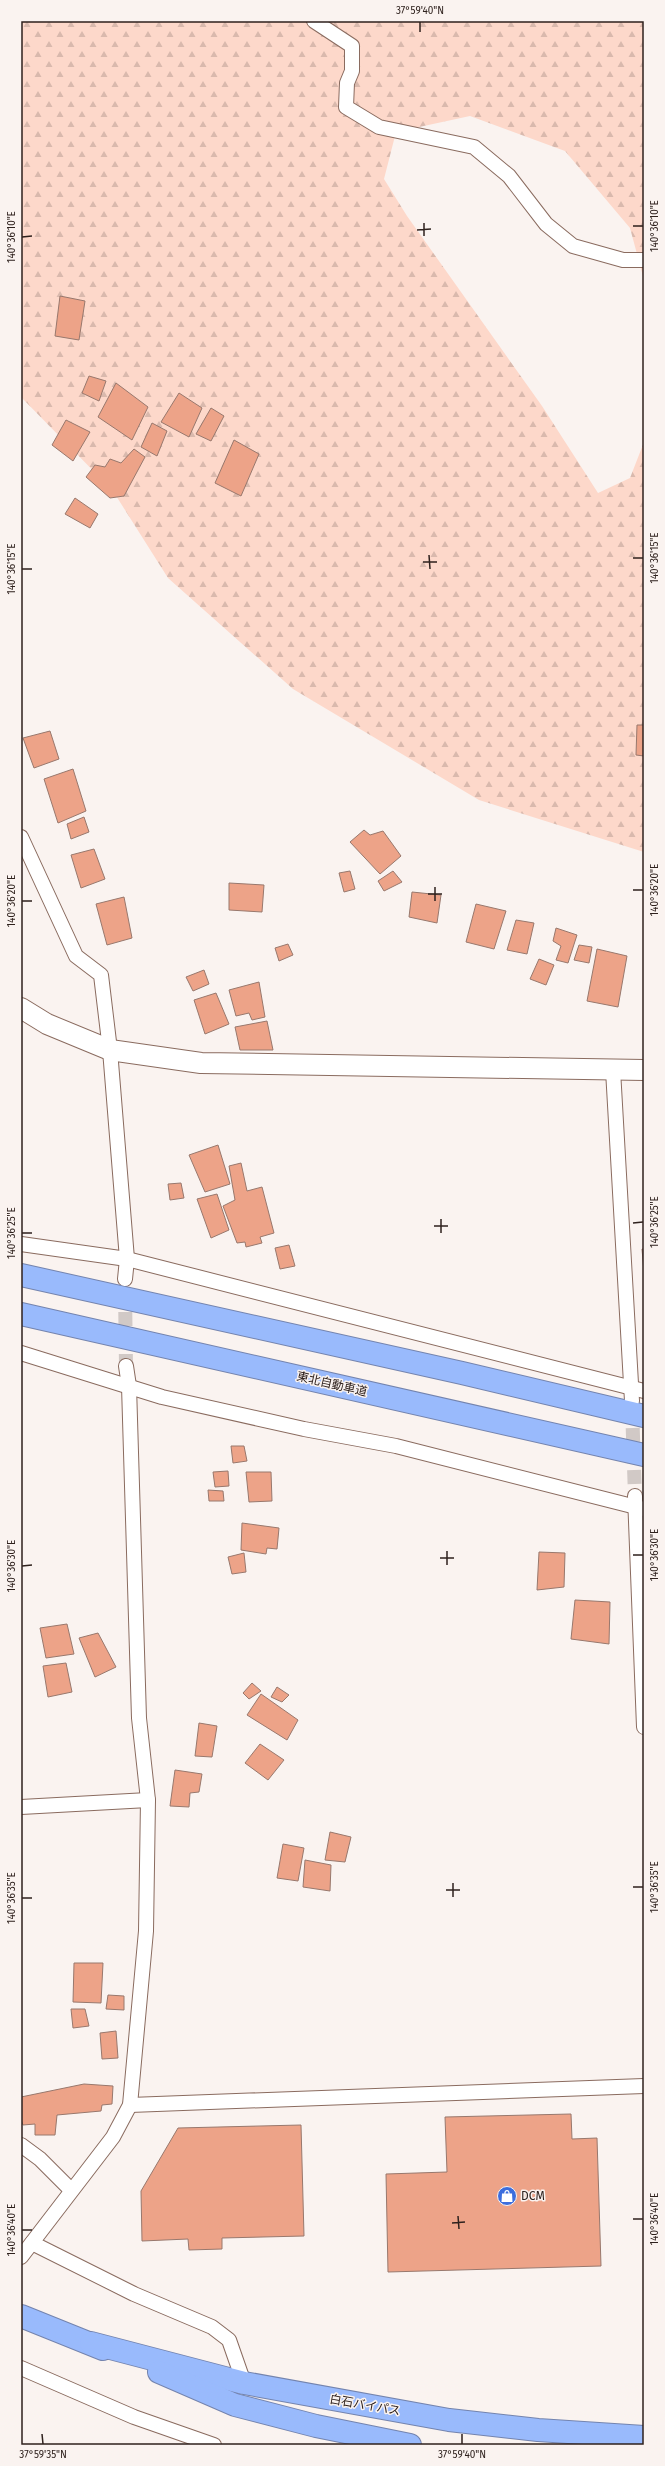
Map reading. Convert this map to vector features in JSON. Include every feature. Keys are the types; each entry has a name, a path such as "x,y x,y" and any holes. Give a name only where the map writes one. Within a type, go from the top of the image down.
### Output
{"highway":[{"path":"21,1275 462,1373 635,1402"},
{"name":"東北自動車道","path":"21,1314 644,1455"},
{"name":"白石バイパス","path":"21,2316 235,2405 316,2426 410,2445"},
{"name":"白石バイパス","path":"91,2344 244,2383 448,2420 538,2430 644,2437"}],"street":[{"path":"314,21 352,46 352,71 347,83 346,107 379,127 474,147 509,176 546,224 573,246 623,260 644,260"},
{"path":"21,837 76,956 101,975 110,1050 127,1259 125,1279"},
{"path":"21,1008 48,1024 110,1050 201,1063 644,1070"},
{"path":"613,1070 635,1402"},
{"path":"21,1244 127,1259 635,1402"},
{"path":"21,1353 162,1397 304,1429 396,1446 638,1504 644,1727"},
{"path":"21,2257 113,2137 130,2104 146,1931 148,1800 139,1718 129,1386 126,1366"},
{"path":"635,1402 644,1390"},
{"path":"21,1808 148,1800"},
{"path":"130,2104 644,2086"},
{"path":"21,2145 40,2159 71,2190"},
{"path":"32,2243 134,2294 212,2326 229,2340 244,2383"},
{"path":"21,2368 134,2417 214,2445"}],"green space":[{"path":"21,21 644,21 644,280 630,228 565,151 470,116 396,132 384,179 407,216 542,406 598,493 630,478 644,442 644,852 479,800 293,689 168,578 113,491 21,397"}],"building":[{"path":"60,296 85,301 79,340 55,336"},
{"path":"89,376 106,381 99,401 82,393"},
{"path":"116,383 148,407 132,440 98,417"},
{"path":"179,393 202,408 189,437 161,422"},
{"path":"211,408 224,416 211,441 196,434"},
{"path":"66,420 90,432 73,461 52,445"},
{"path":"152,423 167,431 157,456 141,447"},
{"path":"234,440 259,454 241,496 215,483"},
{"path":"134,449 145,457 124,496 110,498 86,477 95,465 105,467 110,459 121,463"},
{"path":"75,498 98,514 90,528 65,514"},
{"path":"637,725 644,725 644,756 636,755"},
{"path":"50,731 59,759 34,768 23,738"},
{"path":"73,769 86,811 58,823 44,779"},
{"path":"84,817 89,832 71,839 67,824"},
{"path":"364,830 370,835 383,831 401,856 380,874 350,842"},
{"path":"94,849 105,879 81,888 71,855"},
{"path":"350,871 355,889 344,892 339,873"},
{"path":"393,871 402,882 384,891 378,881"},
{"path":"229,883 264,885 262,912 229,910"},
{"path":"412,892 441,895 437,923 409,917"},
{"path":"124,897 132,938 107,945 96,904"},
{"path":"476,904 506,911 494,949 466,942"},
{"path":"516,920 534,923 527,954 507,950"},
{"path":"556,928 577,935 568,963 556,960 561,946 553,941"},
{"path":"288,944 293,955 279,961 275,948"},
{"path":"579,945 592,947 589,963 574,960"},
{"path":"597,949 627,956 618,1007 587,1001"},
{"path":"539,959 554,965 546,985 530,979"},
{"path":"204,970 209,984 193,991 186,977"},
{"path":"259,982 265,1017 252,1020 249,1013 236,1016 229,990"},
{"path":"216,993 229,1024 205,1034 194,1000"},
{"path":"267,1021 273,1050 240,1050 235,1027"},
{"path":"218,1145 230,1184 205,1192 189,1155"},
{"path":"241,1163 247,1191 262,1187 274,1233 260,1237 262,1243 246,1247 245,1242 237,1243 223,1206 235,1200 229,1166"},
{"path":"181,1183 184,1198 170,1200 168,1184"},
{"path":"217,1194 229,1230 211,1238 197,1199"},
{"path":"289,1245 295,1266 280,1269 275,1248"},
{"path":"642,1249 644,1249 644,1272"},
{"path":"231,1446 244,1446 247,1461 233,1463"},
{"path":"228,1471 229,1486 215,1487 213,1472"},
{"path":"246,1472 271,1472 272,1501 249,1502"},
{"path":"208,1490 223,1491 224,1501 209,1501"},
{"path":"242,1523 279,1528 277,1549 267,1548 266,1554 241,1550"},
{"path":"539,1552 565,1553 564,1587 537,1590"},
{"path":"244,1553 246,1572 232,1574 228,1557"},
{"path":"575,1600 610,1602 609,1644 571,1639"},
{"path":"67,1624 74,1654 46,1658 40,1628"},
{"path":"98,1633 116,1667 95,1677 79,1638"},
{"path":"66,1663 72,1692 48,1697 43,1666"},
{"path":"252,1683 261,1691 249,1699 243,1693"},
{"path":"277,1687 289,1695 282,1702 271,1697"},
{"path":"261,1694 298,1720 287,1740 247,1715"},
{"path":"199,1723 217,1726 212,1757 195,1756"},
{"path":"260,1744 284,1760 268,1780 245,1763"},
{"path":"175,1770 202,1774 199,1792 190,1793 189,1807 170,1806"},
{"path":"330,1832 351,1837 345,1862 325,1860"},
{"path":"283,1844 304,1848 298,1881 277,1878"},
{"path":"305,1860 331,1865 330,1891 303,1887"},
{"path":"74,1963 103,1963 101,2003 73,2002"},
{"path":"108,1995 124,1996 124,2010 106,2009"},
{"path":"71,2009 85,2009 89,2026 73,2028"},
{"path":"116,2031 118,2058 102,2059 100,2033"},
{"path":"84,2084 113,2086 112,2104 102,2105 101,2111 57,2115 55,2135 35,2135 35,2124 23,2125 21,2120 21,2097"},
{"path":"571,2114 572,2139 597,2138 601,2266 388,2272 386,2174 447,2172 445,2117"},
{"path":"301,2125 304,2236 222,2238 222,2249 189,2250 188,2239 142,2241 141,2191 178,2128"}],"tunnel":[{"path":"125,1291 126,1366"},
{"path":"632,1407 635,1496"}],"place":[{"name":"DCM","path":"507,2196"}]}
